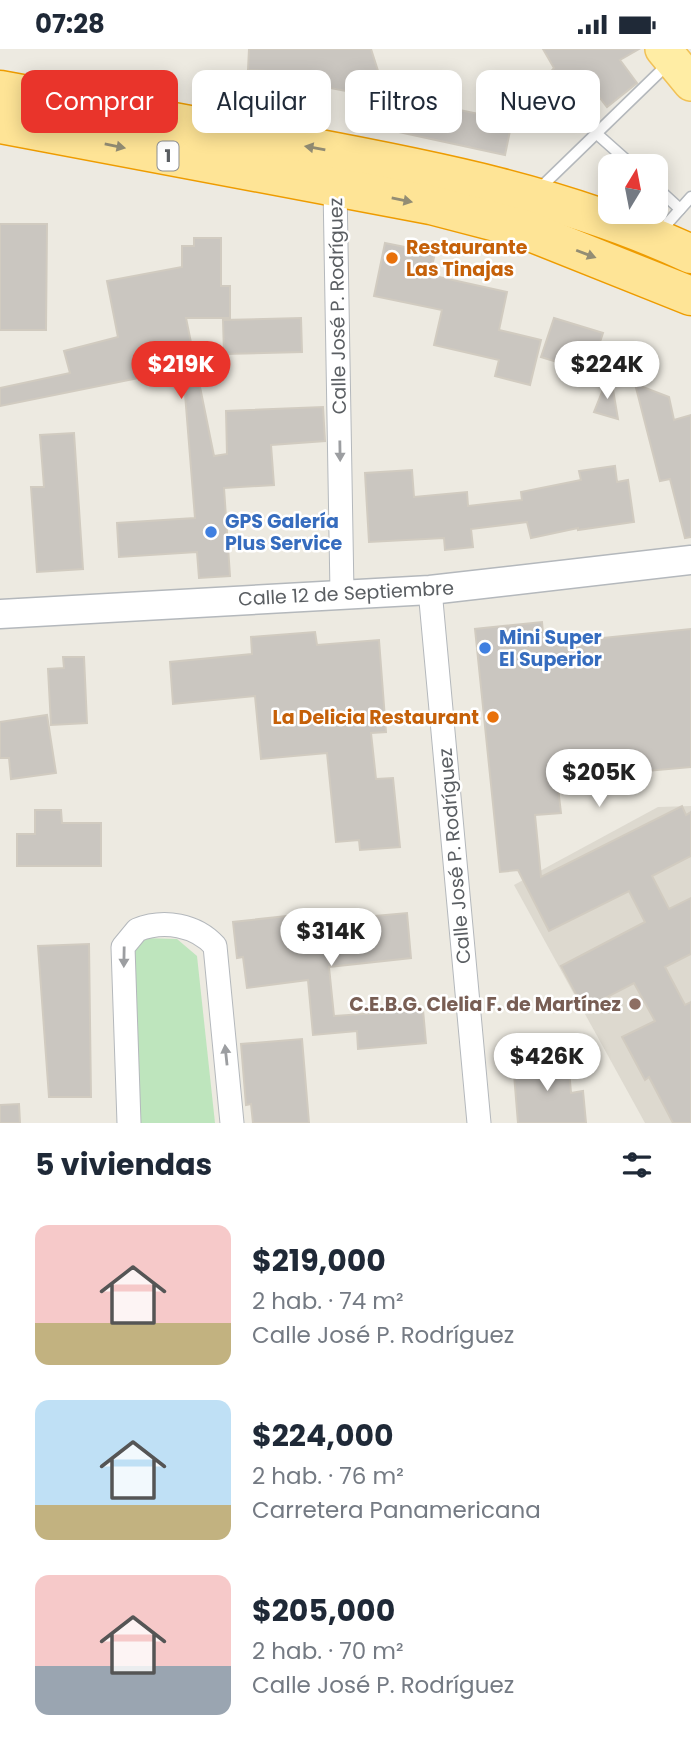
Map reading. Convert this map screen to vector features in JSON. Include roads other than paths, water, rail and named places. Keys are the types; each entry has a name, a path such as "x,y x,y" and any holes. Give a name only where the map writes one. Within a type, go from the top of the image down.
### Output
{"highway":[{"name":"1","path":"0,90 406,165 533,195 655,237 691,254"},
{"name":"1","path":"0,124 431,205 523,229 691,296"},
{"path":"335,187 339,174 346,170 406,165"}],"street":[{"name":"Calle José P. Rodríguez","path":"335,187 342,593"},
{"name":"Calle 12 de Septiembre","path":"0,614 430,590 691,560"},
{"name":"Calle José P. Rodríguez","path":"430,590 479,1123"},
{"path":"129,1123 122,947 137,930 176,925 193,929 215,946 232,1123"}],"lane":[{"path":"533,195 675,64"},
{"path":"597,134 620,154"},
{"path":"655,237 691,197"},
{"path":"668,198 680,209"}],"place":[{"name":"Restaurante Las Tinajas","path":"392,258"},
{"name":"GPS Galería Plus Service","path":"211,532"},
{"name":"Mini Super El Superior","path":"485,648"},
{"name":"La Delicia Restaurant","path":"493,717"},
{"name":"C.E.B.G. Clelia F. de Martínez","path":"635,1004"}]}
